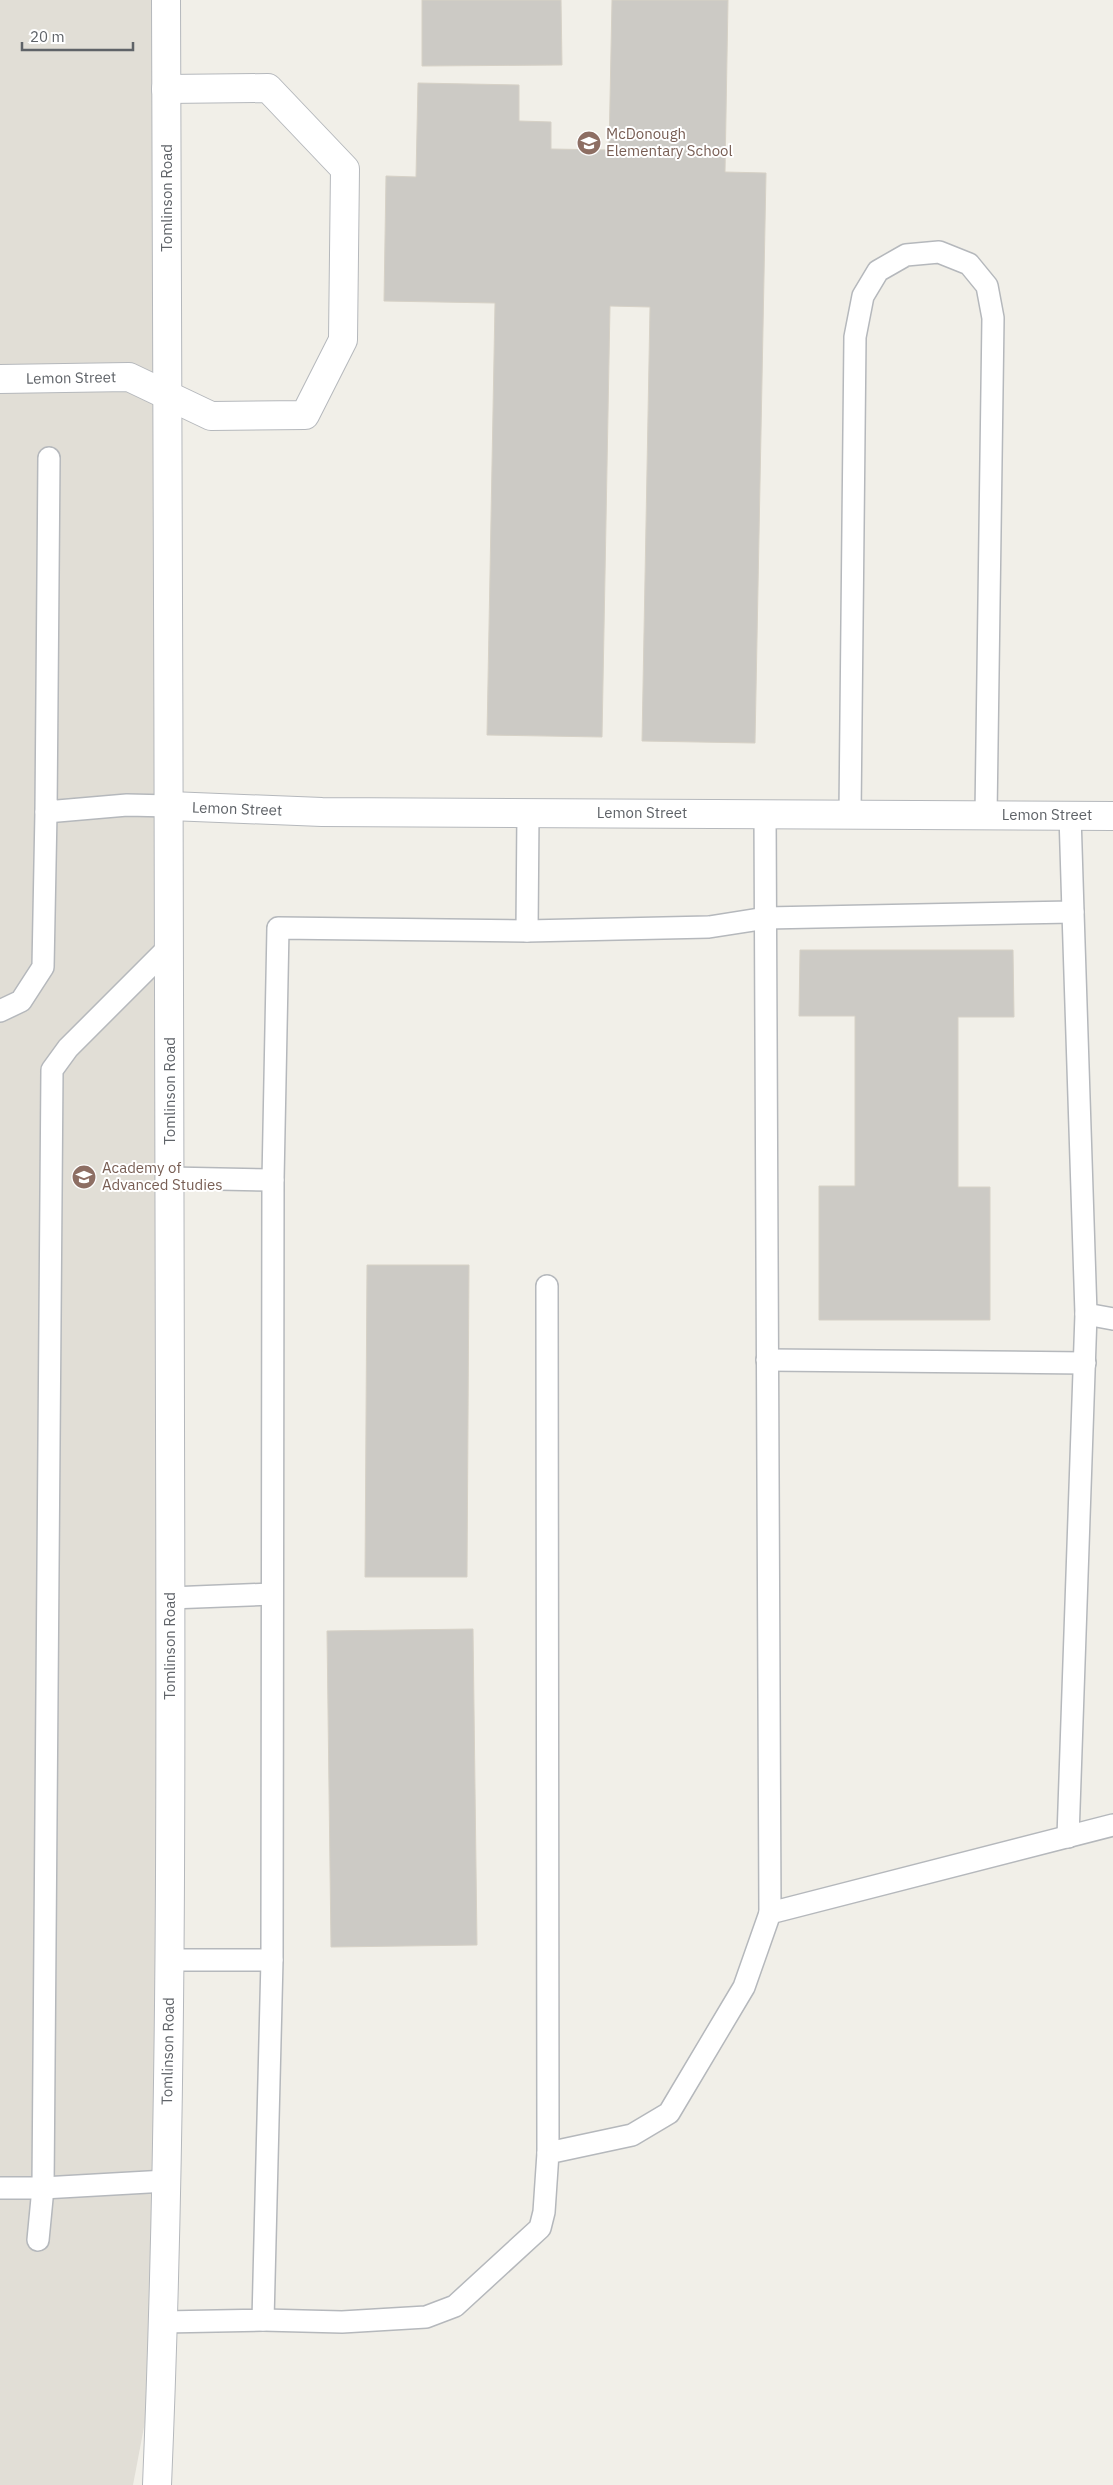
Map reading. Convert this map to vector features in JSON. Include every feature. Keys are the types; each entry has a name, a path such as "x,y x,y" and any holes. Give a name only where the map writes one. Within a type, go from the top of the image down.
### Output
{"street":[{"name":"Tomlinson Road","path":"157,2485 164,2322 169,1960 170,806 166,0"},
{"name":"Lemon Street","path":"0,379 129,377 211,416 304,416 343,340 345,169 268,88 166,89"},
{"name":"Lemon Street","path":"170,806 322,812 1113,816"}],"lane":[{"path":"850,814 855,337 863,296 878,271 906,255 939,252 970,264 987,286 993,318 986,815"},
{"path":"0,1011 21,1001 43,967 46,901 49,458"},
{"path":"46,812 127,805 170,806"},
{"path":"527,931 528,813"},
{"path":"548,2153 632,2135 670,2113 744,1987 770,1913 765,813"},
{"path":"1068,1837 1086,1314 1070,815"},
{"path":"263,2320 272,1960 273,1180 278,928 527,931 709,927 766,918 1073,912"},
{"path":"38,2240 43,2188 52,1070 68,1048 169,948"},
{"path":"170,1178 273,1180"},
{"path":"164,2322 263,2320 342,2322 426,2318 455,2306 540,2228 544,2212 548,2153 546,1286"},
{"path":"1086,1314 1113,1318"},
{"path":"767,1360 1085,1364"},
{"path":"170,1598 272,1594"},
{"path":"770,1913 1113,1825"},
{"path":"169,1960 272,1960"},
{"path":"0,2188 43,2188 166,2181"}],"shaded area":[{"name":"Academy of Advanced Studies","path":"0,0 165,0 164,2322 133,2485 0,2485"}],"building":[{"path":"422,0 561,0 562,65 422,66"},
{"path":"612,0 728,0 725,172 766,173 755,743 642,741 650,307 610,306 602,737 487,735 495,303 384,301 386,176 416,177 418,83 519,85 519,121 551,122 551,149 609,150"},
{"path":"800,950 1013,950 1014,1017 958,1017 958,1187 990,1187 990,1320 819,1320 819,1186 855,1186 855,1016 799,1016"},
{"path":"367,1265 469,1265 467,1577 365,1577"},
{"path":"473,1629 477,1945 331,1947 327,1631"}],"place":[{"name":"McDonough Elementary School","path":"589,143"},
{"name":"Academy of Advanced Studies","path":"84,1177"}]}
